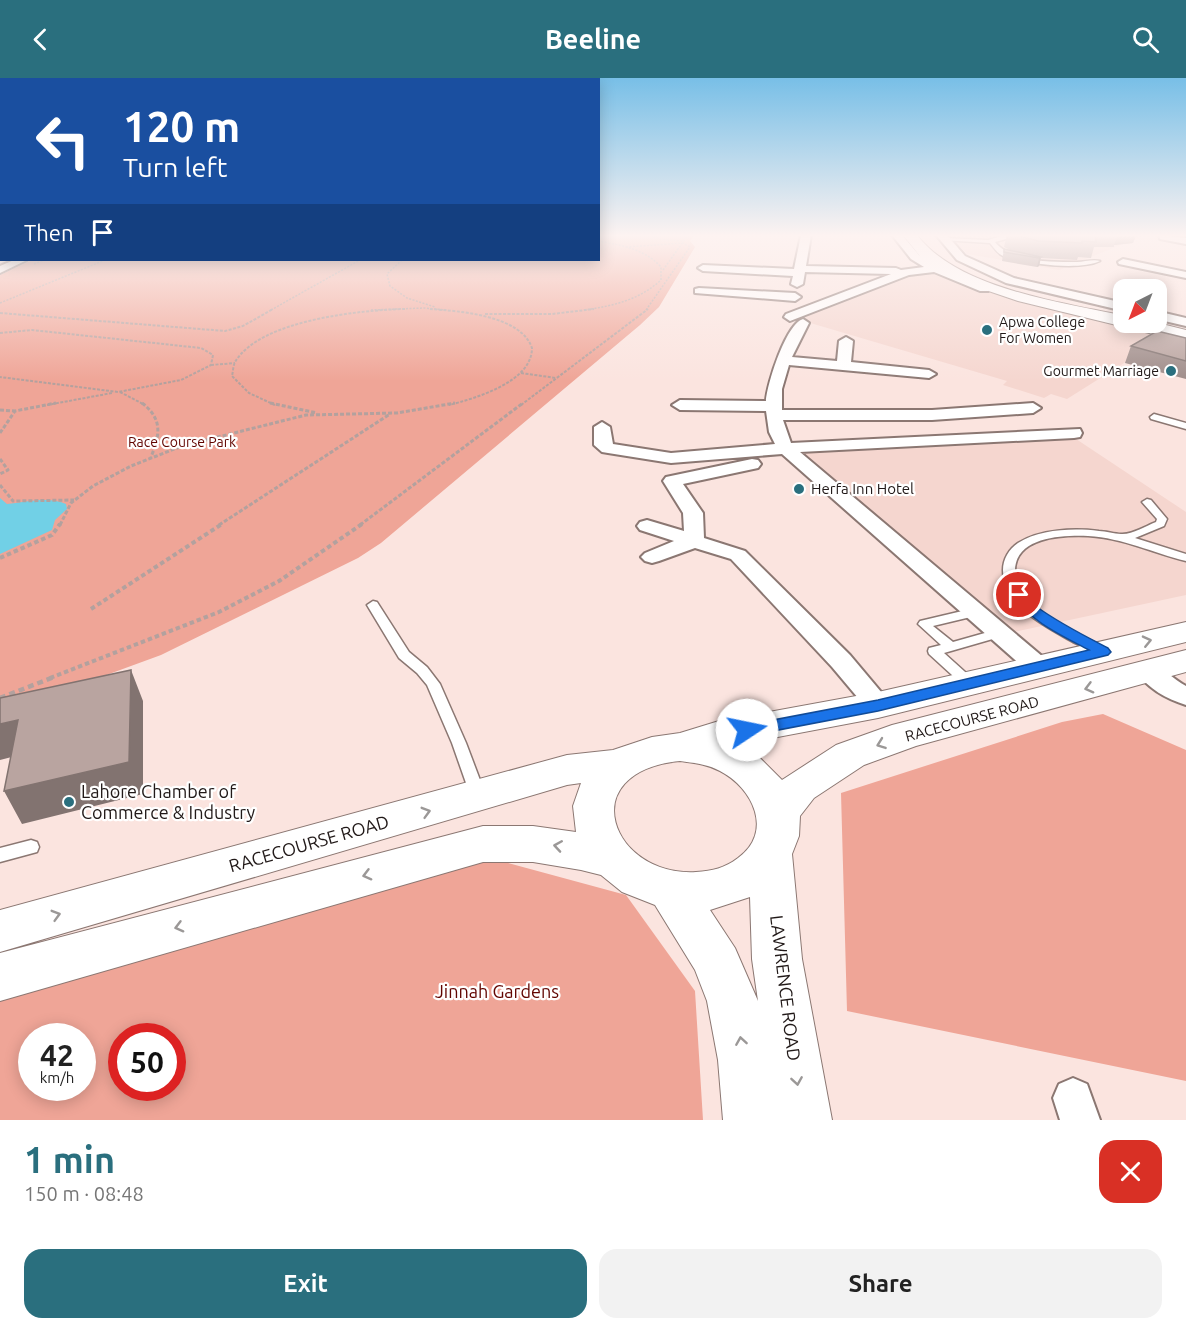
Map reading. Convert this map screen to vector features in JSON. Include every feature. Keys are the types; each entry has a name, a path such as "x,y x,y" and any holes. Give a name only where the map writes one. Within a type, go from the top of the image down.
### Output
{"main road":[{"path":"987,284 1031,298 1113,318"},
{"path":"1007,284 1054,298 1113,311"},
{"path":"680,747 718,735 878,705 1186,632"},
{"name":"RACECOURSE ROAD","path":"774,834 800,787 850,755 906,735 1186,661"},
{"path":"680,747 706,750 731,759 752,773 768,791 774,834 754,874 730,887 701,893 670,891 649,884 630,874 614,861 600,841 593,819 595,798 604,779 620,764 638,754 658,748 680,747"},
{"name":"RACECOURSE ROAD","path":"0,931 567,770 620,764"},
{"name":"LAWRENCE ROAD","path":"774,834 777,959 803,1120"},
{"path":"0,977 483,844 517,842 549,844 579,849 614,861"},
{"path":"670,891 708,947 728,987 737,1017 752,1120"}],"street":[{"path":"797,284 790,317 877,284"},
{"path":"972,284 1031,303 1180,334"},
{"path":"1021,284 1113,305"},
{"path":"699,291 795,297"},
{"path":"803,322 775,381 773,410 776,432 789,451 1040,668"},
{"path":"1167,324 1180,334"},
{"path":"843,366 846,341"},
{"path":"783,360 929,375"},
{"path":"680,405 932,415 1033,408"},
{"path":"602,427 603,445 608,448 671,458 1074,433"},
{"path":"694,541 693,513 672,481 789,451"},
{"path":"647,526 738,555 840,661 878,705"},
{"path":"652,557 694,541"},
{"path":"1150,672 1167,687 1186,696"}],"lane":[{"path":"1154,417 1186,426"},
{"path":"1124,538 1160,524 1161,519 1147,502"},
{"path":"1103,652 1054,626 1027,606 1011,585 1007,566 1014,551 1032,540 1058,534 1078,533 1124,538 1186,558"},
{"path":"373,605 404,655 422,670 433,684 459,743 478,797"},
{"path":"950,646 924,624 975,612"},
{"path":"970,684 934,651 999,633"},
{"path":"0,855 31,847"}],"path":[{"path":"0,303 47,284"},
{"path":"0,313 204,331 225,330 249,324 319,284"},
{"path":"389,284 407,298 441,309"},
{"path":"476,314 516,328 527,338 533,349 531,361 521,373 483,394 456,403 390,414 317,413 284,408 258,399 240,388 232,376 235,363 245,351 259,341 304,323 348,313 388,309 441,309 476,314 546,314 606,306 647,292 658,284"},
{"path":"0,698 163,636 219,612 279,581 330,547 631,323 650,307 665,284"},
{"path":"0,333 32,330 201,348 213,355 211,365"},
{"path":"0,410 15,411 166,384 193,375 211,365 235,363"},
{"path":"521,373 557,378"},
{"path":"0,377 126,394 155,413 161,426 151,458"},
{"path":"0,433 15,411"},
{"path":"0,558 54,534 74,500 109,477 178,448 317,413"},
{"path":"91,609 390,414"},
{"path":"0,459 8,470 0,474"},
{"path":"0,485 12,501 74,500"}],"shaded area":[{"name":"Apwa College For Women","path":"877,284 986,284 1113,320 1113,333 1157,333 1167,336 1067,399 1051,394 1044,398 1003,385 1007,381 790,317"},
{"path":"1073,437 1186,512 1186,595 1014,632 803,452"}],"green space":[{"name":"Race Course Park","path":"0,284 673,284 659,307 640,325 381,543 358,558 161,655 0,714"},
{"path":"1103,714 1186,750 1186,1081 847,1011 841,793 1062,722"},
{"name":"Jinnah Gardens","path":"493,859 626,895 695,991 703,1120 0,1120 0,999"}],"water":[{"path":"0,498 7,504 53,500 66,504 67,509 55,520 52,530 0,554"}],"building":[{"path":"1154,333 1186,338 1186,361 1131,346"},
{"path":"131,670 129,762 4,791 18,720 0,724 0,698"}],"place":[{"name":"Apwa College For Women","path":"987,330"},
{"name":"Gourmet Marriage","path":"1171,371"},
{"name":"Herfa Inn Hotel","path":"799,489"},
{"name":"Lahore Chamber of Commerce & Industry","path":"69,802"}],"route":[{"path":"747,730 878,705 1103,652 1054,626 1027,606 1019,595"}]}
